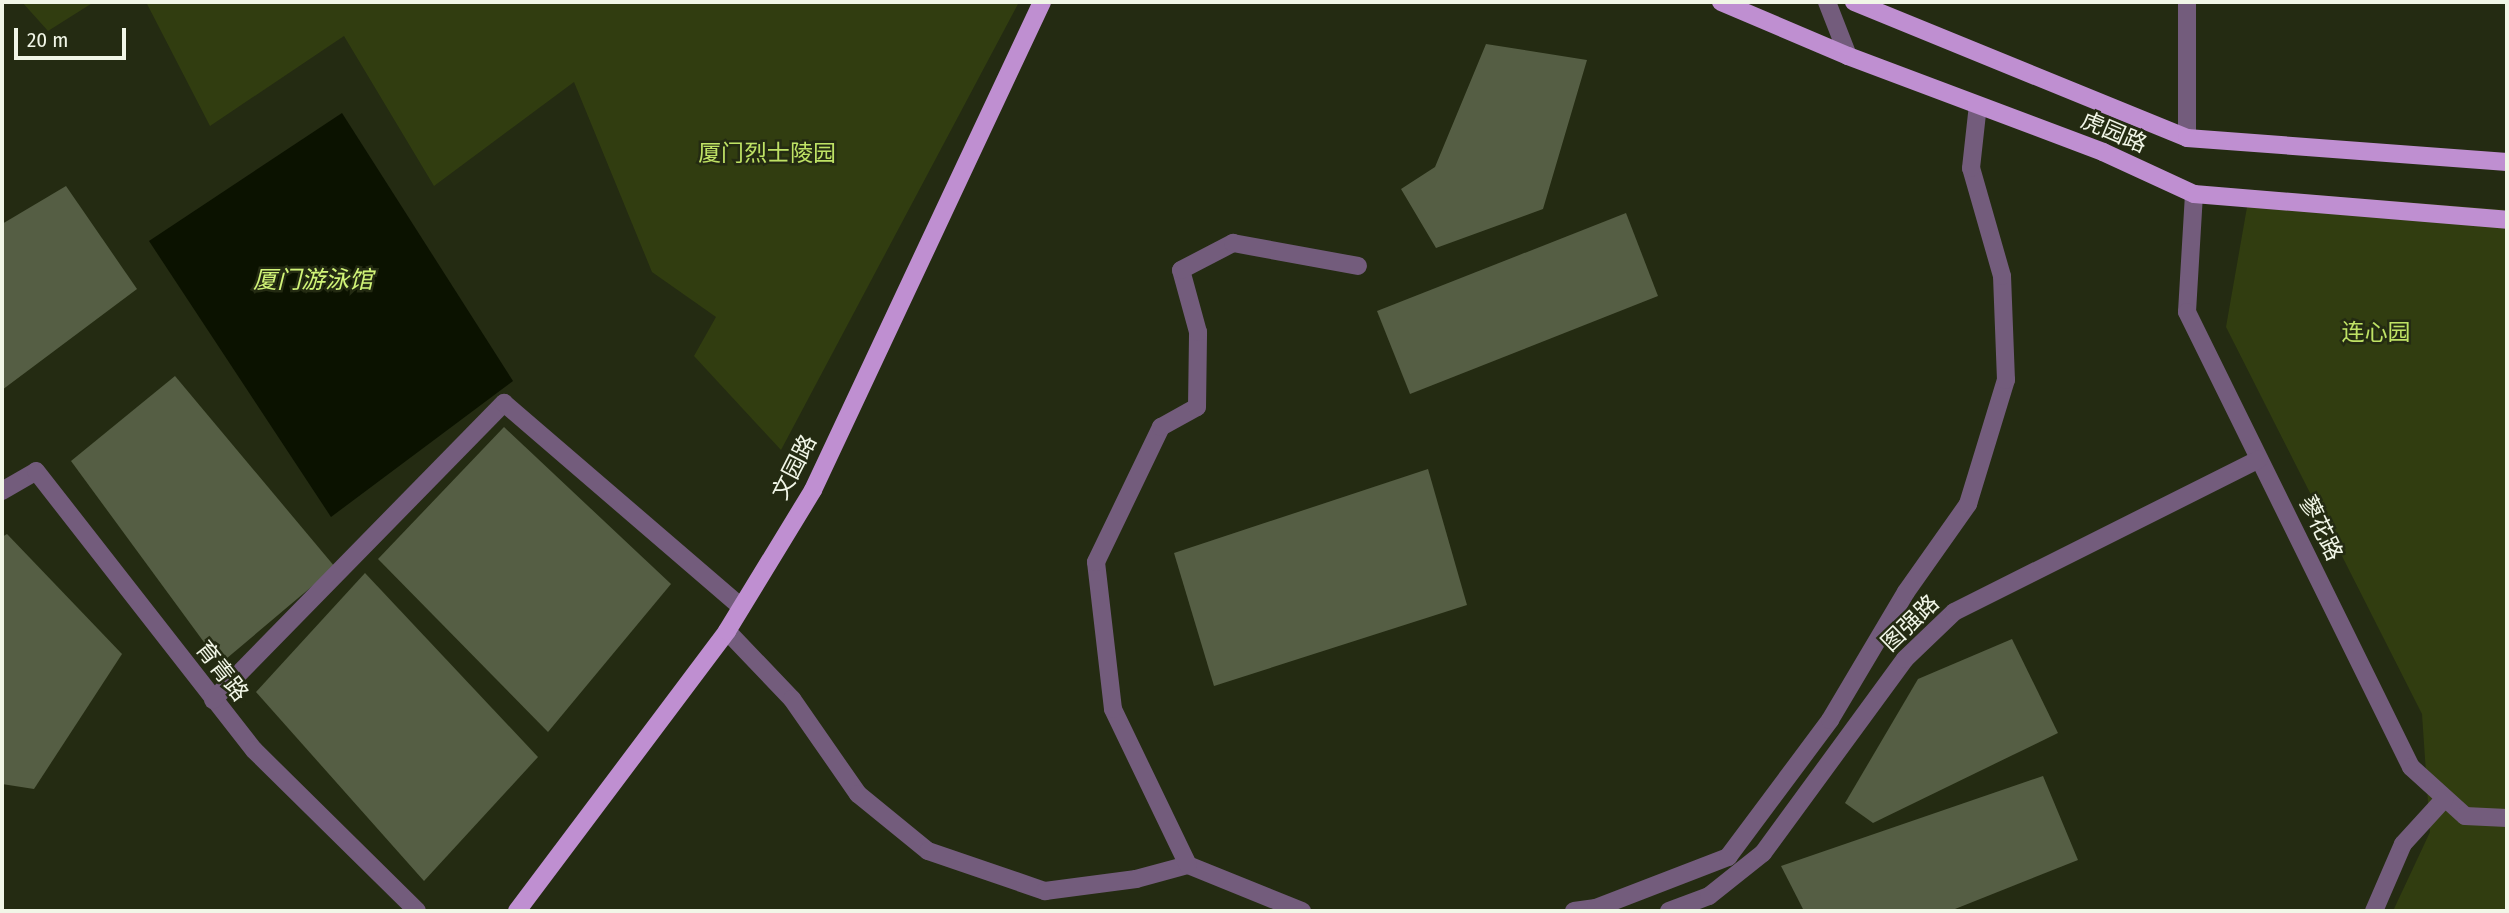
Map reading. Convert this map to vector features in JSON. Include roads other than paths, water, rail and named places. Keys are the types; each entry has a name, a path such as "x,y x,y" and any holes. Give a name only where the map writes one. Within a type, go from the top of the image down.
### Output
{"main road":[{"name":"文园路","path":"517,911 727,631 813,490 1042,2"},
{"name":"虎园路","path":"1721,2 1848,56 2103,152 2194,194 2507,220"},
{"name":"虎园路","path":"1854,2 2187,138 2507,162"}],"street":[{"path":"1826,2 1848,56"},
{"path":"2187,138 2188,2"},
{"path":"1574,911 1596,908 1728,857 1830,720 1906,592 1968,504 2006,380 2003,276 1971,168 1978,105"},
{"name":"蓼花路","path":"2194,194 2188,312 2411,767 2465,816 2507,818"},
{"path":"1188,865 1113,709 1096,562 1161,427 1197,407 1198,332 1181,270 1233,243 1358,266"},
{"path":"213,700 505,403 741,607"},
{"name":"图强路","path":"1670,911 1709,896 1763,853 1905,659 1954,612 2259,459"},
{"name":"育青路","path":"2,491 36,471 254,750 417,911"},
{"path":"727,631 792,699 858,794 928,851 1045,891 1136,879 1188,865 1302,911"},
{"path":"2374,911 2403,844 2445,798"}],"water":[{"name":"厦门游泳馆","path":"342,113 513,381 331,517 149,241"}],"park label":[{"name":"厦门烈士陵园","path":"767,153"},
{"name":"连心园","path":"2376,332"}]}
